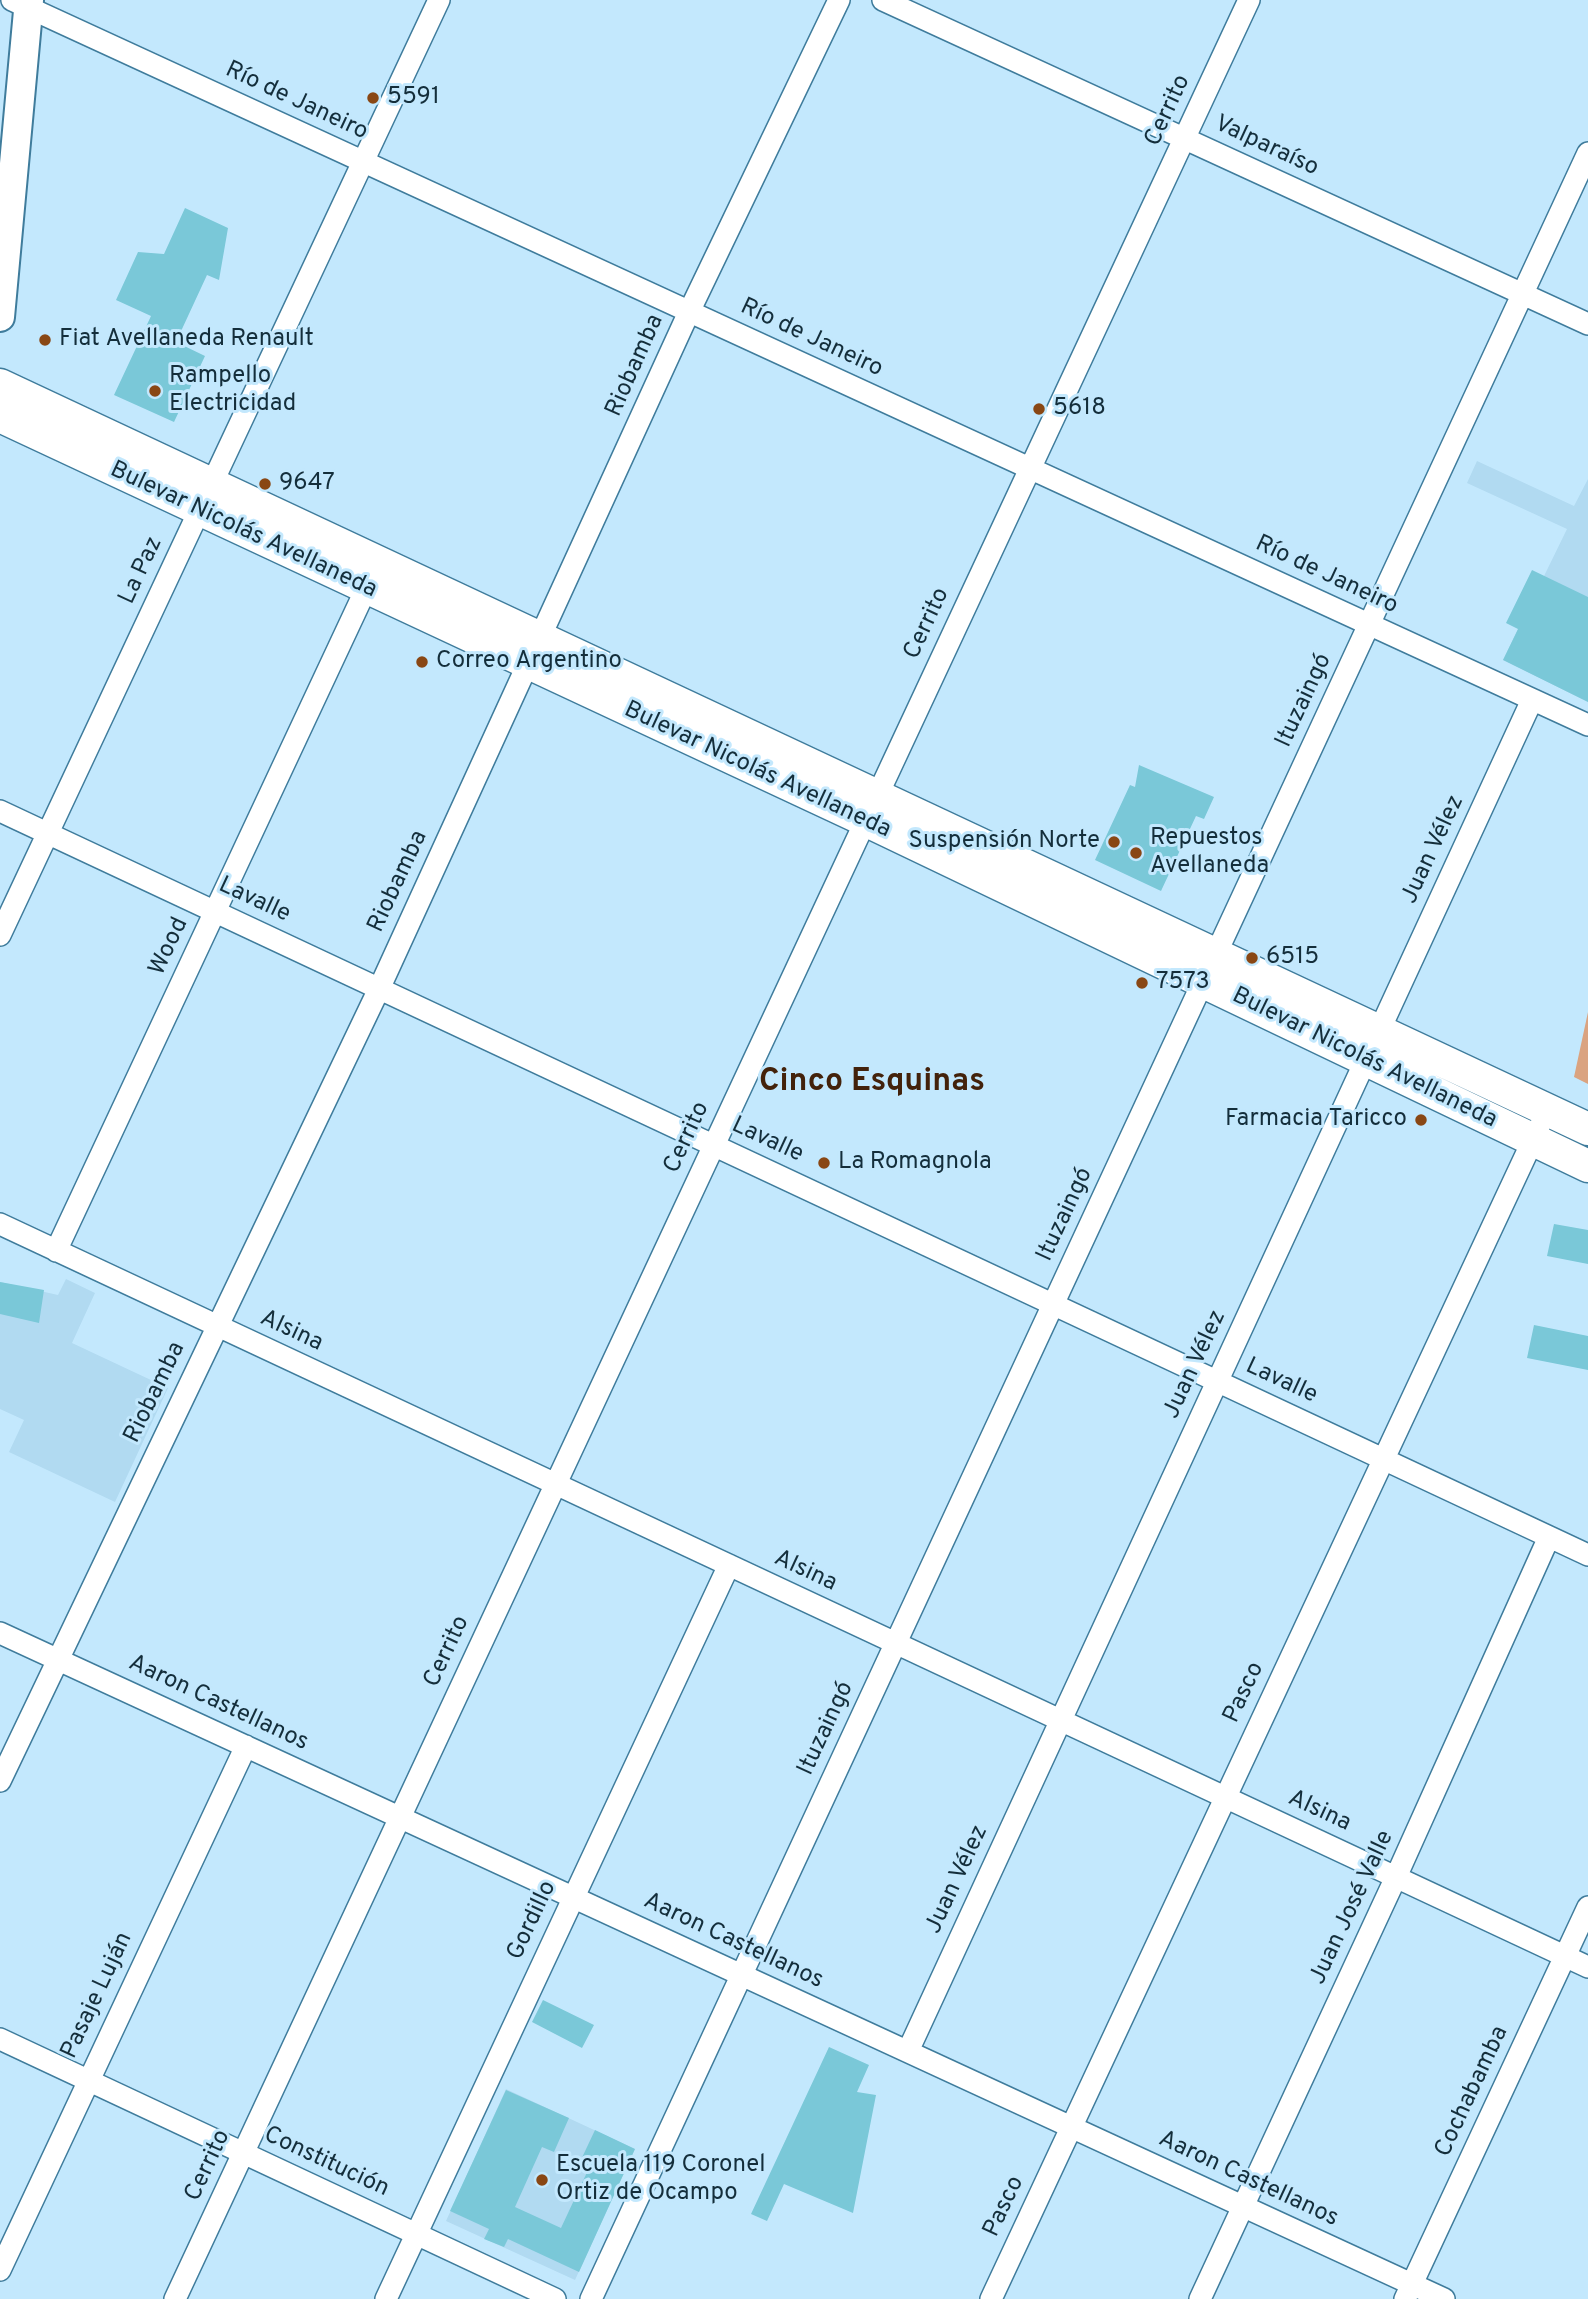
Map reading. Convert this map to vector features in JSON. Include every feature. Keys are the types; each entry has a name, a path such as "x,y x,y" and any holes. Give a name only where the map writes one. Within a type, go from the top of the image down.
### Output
{"main road":[{"path":"0,317 23,3"},
{"name":"Bulevar Nicolás Avellaneda","path":"0,385 206,497 366,589 535,650"},
{"name":"Bulevar Nicolás Avellaneda","path":"0,416 206,497 871,807 1216,954 1588,1129"},
{"name":"Bulevar Nicolás Avellaneda","path":"871,807 1203,982 1588,1166"}],"street":[{"name":"La Paz","path":"0,935 439,0"},
{"name":"Riobamba","path":"0,1782 379,989 689,312 839,0"},
{"name":"Valparaíso","path":"883,0 1588,324"},
{"name":"Cerrito","path":"175,2299 1250,0"},
{"name":"Río de Janeiro","path":"23,3 1588,725"},
{"name":"Ituzaingó","path":"591,2299 1588,153"},
{"name":"Wood","path":"57,1251 366,589"},
{"name":"Juan Vélez","path":"908,2052 1532,700"},
{"name":"Lavalle","path":"0,811 1588,1555"},
{"name":"Pasco","path":"991,2299 1547,1110"},
{"name":"Alsina","path":"0,1224 1588,1966"},
{"name":"Juan José Valle","path":"1200,2299 1396,1877 1549,1537"},
{"name":"Gordillo","path":"386,2299 729,1565"},
{"name":"Aaron Castellanos","path":"0,1633 1243,2206 1408,2292 1444,2299"},
{"name":"Pasaje Luján","path":"0,2270 246,1746"},
{"name":"Cochabamba","path":"1408,2292 1588,1907"},
{"name":"Constitución","path":"0,2039 555,2299"}],"shaded area":[{"path":"1477,461 1574,506 1588,479 1588,702 1503,660 1567,529 1467,483"},
{"path":"1588,1012 1588,1084 1574,1077"},
{"path":"66,1279 95,1293 72,1343 168,1388 115,1502 9,1452 24,1420 0,1409 0,1282 58,1295"},
{"name":"Escuela 119 Coronel Ortiz de Ocampo","path":"506,2089 635,2149 575,2280 446,2221"}],"building":[{"path":"185,208 228,228 219,280 207,275 176,342 205,356 174,422 114,395 151,316 116,300 138,252 164,254"},
{"path":"1532,570 1588,597 1588,702 1503,660 1518,629 1506,623"},
{"path":"1139,765 1214,797 1204,819 1196,816 1161,891 1095,860 1130,785 1135,787"},
{"path":"1554,1224 1588,1230 1588,1264 1547,1256"},
{"path":"0,1282 44,1290 39,1323 0,1314"},
{"path":"1534,1325 1588,1336 1588,1370 1527,1358"},
{"path":"543,2000 594,2025 582,2048 532,2022"},
{"path":"829,2047 869,2065 857,2092 876,2095 853,2213 784,2184 767,2221 751,2214"},
{"name":"Escuela 119 Coronel Ortiz de Ocampo","path":"506,2090 569,2118 554,2152 542,2147 515,2207 561,2228 589,2168 579,2164 595,2130 635,2149 579,2272 508,2239 504,2247 484,2239 489,2229 450,2211"}],"place":[{"name":"5591","path":"373,98"},
{"name":"Fiat Avellaneda Renault","path":"45,340"},
{"name":"Rampello Electricidad","path":"155,391"},
{"name":"5618","path":"1039,409"},
{"name":"9647","path":"265,484"},
{"name":"Correo Argentino","path":"422,662"},
{"name":"Suspensión Norte","path":"1114,842"},
{"name":"Repuestos Avellaneda","path":"1136,853"},
{"name":"6515","path":"1252,958"},
{"name":"7573","path":"1142,983"},
{"name":"Farmacia Taricco","path":"1421,1120"},
{"name":"La Romagnola","path":"824,1163"},
{"name":"Escuela 119 Coronel Ortiz de Ocampo","path":"542,2180"}],"district":[{"name":"Cinco Esquinas","path":"872,1084"}]}
